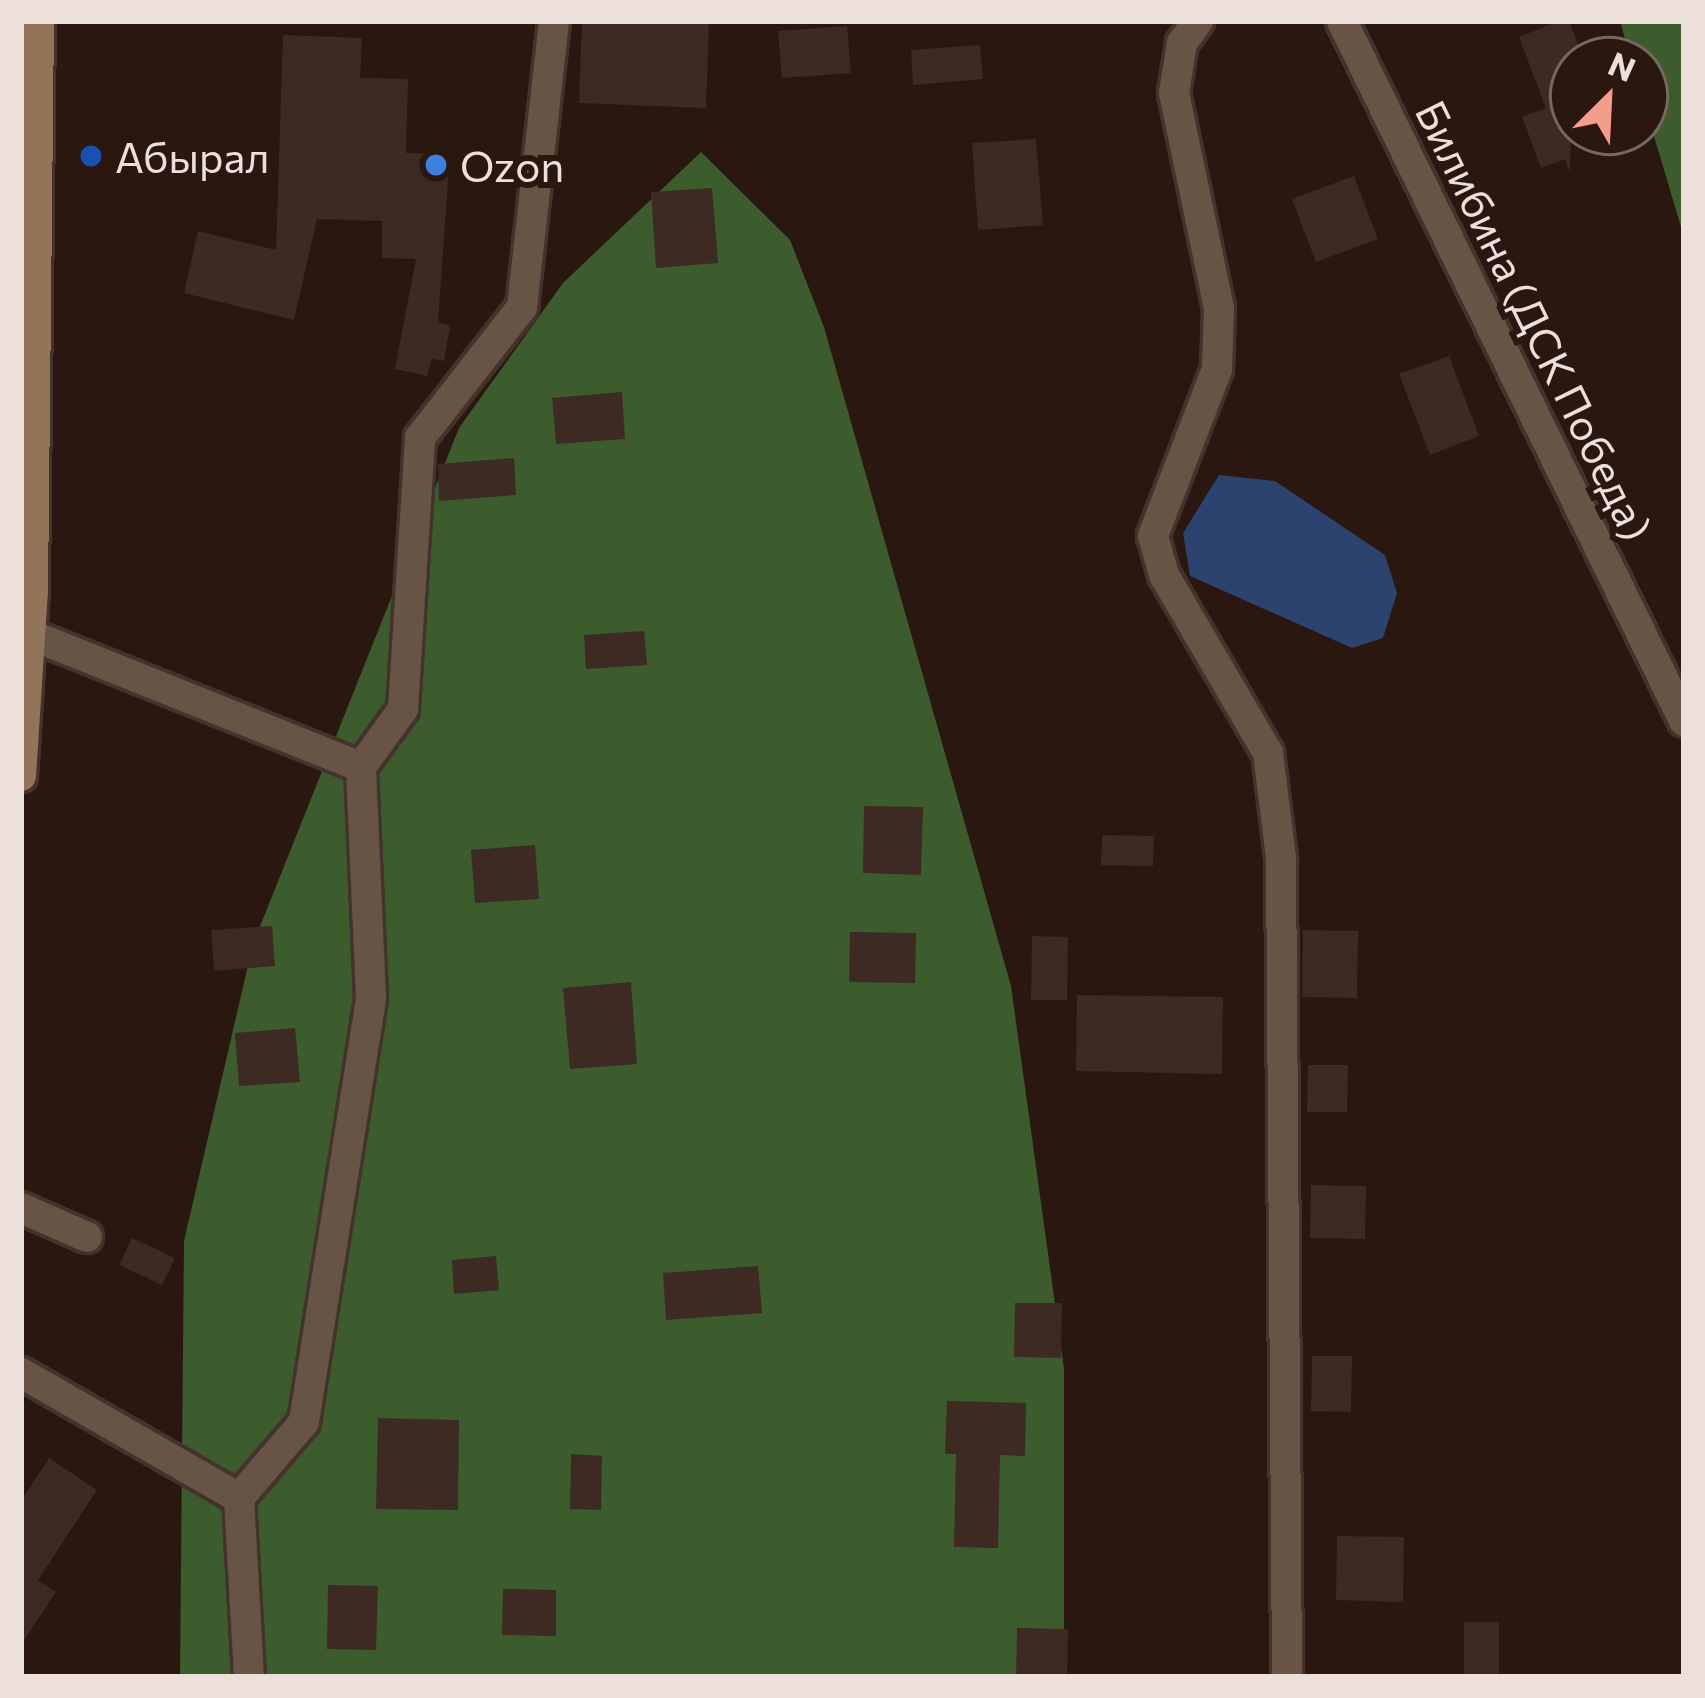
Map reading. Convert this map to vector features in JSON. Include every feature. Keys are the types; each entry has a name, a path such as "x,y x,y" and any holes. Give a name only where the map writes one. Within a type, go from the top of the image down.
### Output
{"main road":[{"path":"21,776 31,634 39,21"}],"street":[{"path":"249,1677 239,1498 304,1422 371,998 361,767 403,710 420,438 522,307 554,21"},
{"path":"1198,21 1182,43 1174,93 1219,308 1217,369 1154,536 1164,575 1268,753 1281,858 1287,1677"},
{"name":"Билибина (ДСК Победа)","path":"1342,21 1684,721"},
{"path":"31,634 361,767"},
{"path":"21,1208 88,1237"},
{"path":"21,1373 239,1498"}],"green space":[{"path":"1620,21 1684,21 1684,237 1660,156 1669,156 1669,36 1624,36"},
{"path":"701,152 790,240 824,327 1011,986 1064,1369 1064,1677 180,1677 184,1241 253,944 459,428 563,283"}],"water":[{"path":"1219,475 1275,481 1385,555 1397,593 1383,638 1352,648 1190,576 1183,533"}],"building":[{"path":"582,21 709,21 706,108 579,103"},
{"path":"1559,21 1569,21 1575,36 1549,36 1549,156 1570,156 1570,172 1565,159 1541,168 1522,117 1546,108 1519,37"},
{"path":"847,26 851,73 782,78 778,31"},
{"path":"283,35 362,38 360,78 408,79 406,153 450,154 438,323 450,325 444,361 432,359 427,376 395,369 416,259 382,258 382,221 317,219 294,320 184,293 198,231 276,250"},
{"path":"980,45 983,79 913,85 911,50"},
{"path":"1036,139 1043,225 978,230 972,143"},
{"path":"1354,176 1378,239 1316,262 1292,199"},
{"path":"712,188 718,263 656,268 651,192"},
{"path":"1449,356 1479,436 1430,455 1399,374"},
{"path":"622,392 625,439 556,444 552,398"},
{"path":"514,458 516,495 439,501 438,464"},
{"path":"644,631 647,665 586,669 584,635"},
{"path":"864,806 923,807 921,875 863,873"},
{"path":"1102,835 1154,836 1153,866 1101,865"},
{"path":"535,845 539,899 475,903 471,850"},
{"path":"272,926 275,966 214,971 211,930"},
{"path":"1303,930 1358,931 1357,998 1302,997"},
{"path":"850,932 916,933 915,983 849,982"},
{"path":"1032,936 1068,937 1067,1000 1031,1000"},
{"path":"631,982 637,1064 570,1069 563,988"},
{"path":"1077,995 1223,997 1222,1074 1076,1071"},
{"path":"295,1028 300,1082 239,1086 235,1033"},
{"path":"1308,1065 1348,1065 1347,1112 1307,1112"},
{"path":"1311,1185 1366,1186 1365,1239 1310,1238"},
{"path":"132,1238 175,1258 162,1285 119,1265"},
{"path":"496,1256 499,1290 454,1294 452,1260"},
{"path":"758,1266 762,1313 666,1320 663,1273"},
{"path":"1015,1303 1062,1303 1061,1358 1014,1357"},
{"path":"1312,1356 1352,1356 1351,1412 1311,1411"},
{"path":"947,1401 1026,1403 1025,1456 1000,1455 998,1548 954,1547 956,1454 945,1454"},
{"path":"378,1418 459,1420 458,1510 376,1509"},
{"path":"571,1454 602,1456 601,1510 570,1509"},
{"path":"49,1458 97,1490 38,1580 56,1592 21,1645 21,1501"},
{"path":"1337,1536 1404,1537 1403,1602 1336,1600"},
{"path":"328,1585 378,1586 376,1650 327,1649"},
{"path":"503,1589 556,1590 556,1636 502,1635"},
{"path":"1464,1622 1499,1622 1499,1677 1464,1677"},
{"path":"1017,1628 1068,1629 1067,1677 1016,1677"}],"place":[{"name":"Абырал","path":"91,156"},
{"name":"Ozon","path":"436,165"}]}
